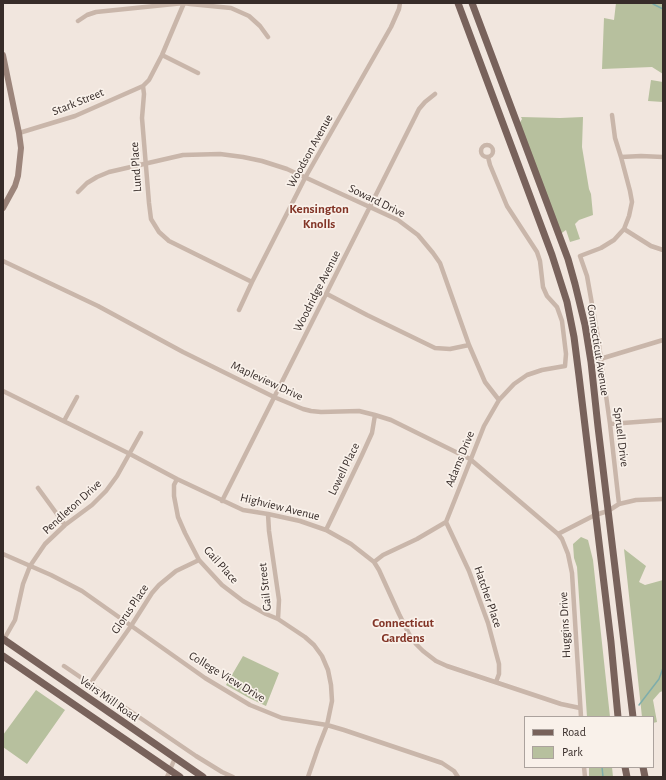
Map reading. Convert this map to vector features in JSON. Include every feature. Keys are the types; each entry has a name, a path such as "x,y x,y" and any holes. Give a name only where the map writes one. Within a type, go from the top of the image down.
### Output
{"main road":[{"name":"Connecticut Avenue","path":"458,3 550,247 567,302 574,338 596,515 618,716"},
{"name":"Connecticut Avenue","path":"472,3 561,241 575,284 585,325 591,362 633,716"},
{"name":"Veirs Mill Road","path":"3,640 203,777"},
{"name":"Veirs Mill Road","path":"3,656 169,773 180,777"}],"street":[{"path":"78,22 87,15 96,12 184,3 231,8 249,16 260,26 268,37"},
{"path":"143,86 149,80 162,55 184,3"},
{"name":"Woodson Avenue","path":"239,310 305,178 392,27 400,3"},
{"path":"3,55 21,148 18,176 15,186 3,208"},
{"path":"162,55 198,73"},
{"name":"Stark Street","path":"19,133 76,116 143,86"},
{"name":"Lund Place","path":"143,86 144,94 142,118 148,203 151,219 159,232 169,241 252,282"},
{"name":"Woodridge Avenue","path":"222,501 419,109 425,102 436,94"},
{"name":"Spruell Drive","path":"612,115 615,138 632,202 629,216 624,228 614,240 601,248 580,256 587,280 598,338 619,504"},
{"name":"Soward Drive","path":"78,192 87,183 103,174 183,155 220,154 262,161 287,169 398,220 418,235 440,263 469,345 485,382 499,400"},
{"path":"621,157 642,156 663,158"},
{"name":"Adams Drive","path":"446,522 484,426 499,400 514,384 527,375 542,370 565,366 566,354 562,321 557,307 547,296 543,288 540,261 537,252 507,206 488,157"},
{"path":"624,228 651,246 663,250"},
{"name":"Mapleview Drive","path":"3,261 98,306 183,352 274,397 303,409 322,412 359,412 391,420 470,459 558,534"},
{"path":"327,294 435,348 450,350 469,345"},
{"path":"600,359 663,340"},
{"name":"Highview Avenue","path":"3,391 222,501 243,510 300,521 326,530 350,544 374,562 409,634 416,644 436,661 561,704 580,708"},
{"path":"64,421 77,397"},
{"name":"Lowell Place","path":"326,530 372,433 375,415"},
{"path":"610,424 663,420"},
{"path":"130,454 140,433"},
{"name":"Pendleton Drive","path":"3,640 15,620 23,584 30,566 45,544 65,525 92,505 106,491 118,476 130,454"},
{"name":"Gail Place","path":"177,479 174,485 174,496 178,516 184,533 199,560 222,585 243,601 266,614 278,618"},
{"path":"38,488 65,525"},
{"path":"558,534 596,515 608,511 619,504 636,500 663,499"},
{"name":"Gail Street","path":"268,514 278,600 278,618 314,645 322,656 328,670 331,686 332,701 327,725 308,777"},
{"path":"374,562 383,555 417,539 446,522"},
{"name":"Hatcher Place","path":"446,522 469,571 488,623 499,664 499,674 496,682"},
{"name":"Huggins Drive","path":"558,534 562,539 568,554 572,573 581,716"},
{"name":"College View Drive","path":"3,554 82,591 205,678 250,705 282,718 327,725 442,762 454,771 458,777"},
{"name":"Glorus Place","path":"90,684 159,585 176,570 199,560"},
{"name":"Veirs Mill Road","path":"64,666 196,756 233,777"},
{"path":"169,773 175,758"}],"green space":[{"path":"616,3 663,3 663,74 652,67 602,69 604,18 614,20"},
{"path":"651,80 663,82 663,102 648,101"},
{"path":"521,117 583,117 582,147 591,194 593,215 579,220 575,224 580,239 570,242 566,230 559,235 518,126 522,119"},
{"path":"581,537 588,540 593,560 610,716 587,716 577,567 574,558 573,544"},
{"path":"624,549 646,566 639,582 645,585 663,580 663,691 660,692 653,700 657,722 654,723 654,716 642,716"},
{"path":"243,656 279,673 266,706 226,685"},
{"path":"36,690 65,710 27,764 3,747 3,735"},
{"path":"589,768 612,768 613,777 589,777"}],"waterway":[{"path":"653,4 663,9"},
{"path":"639,705 659,679 663,668"},
{"path":"602,768 603,777"}],"district":[{"name":"Kensington Knolls","path":"319,216"},
{"name":"Connecticut Gardens","path":"403,630"}]}
